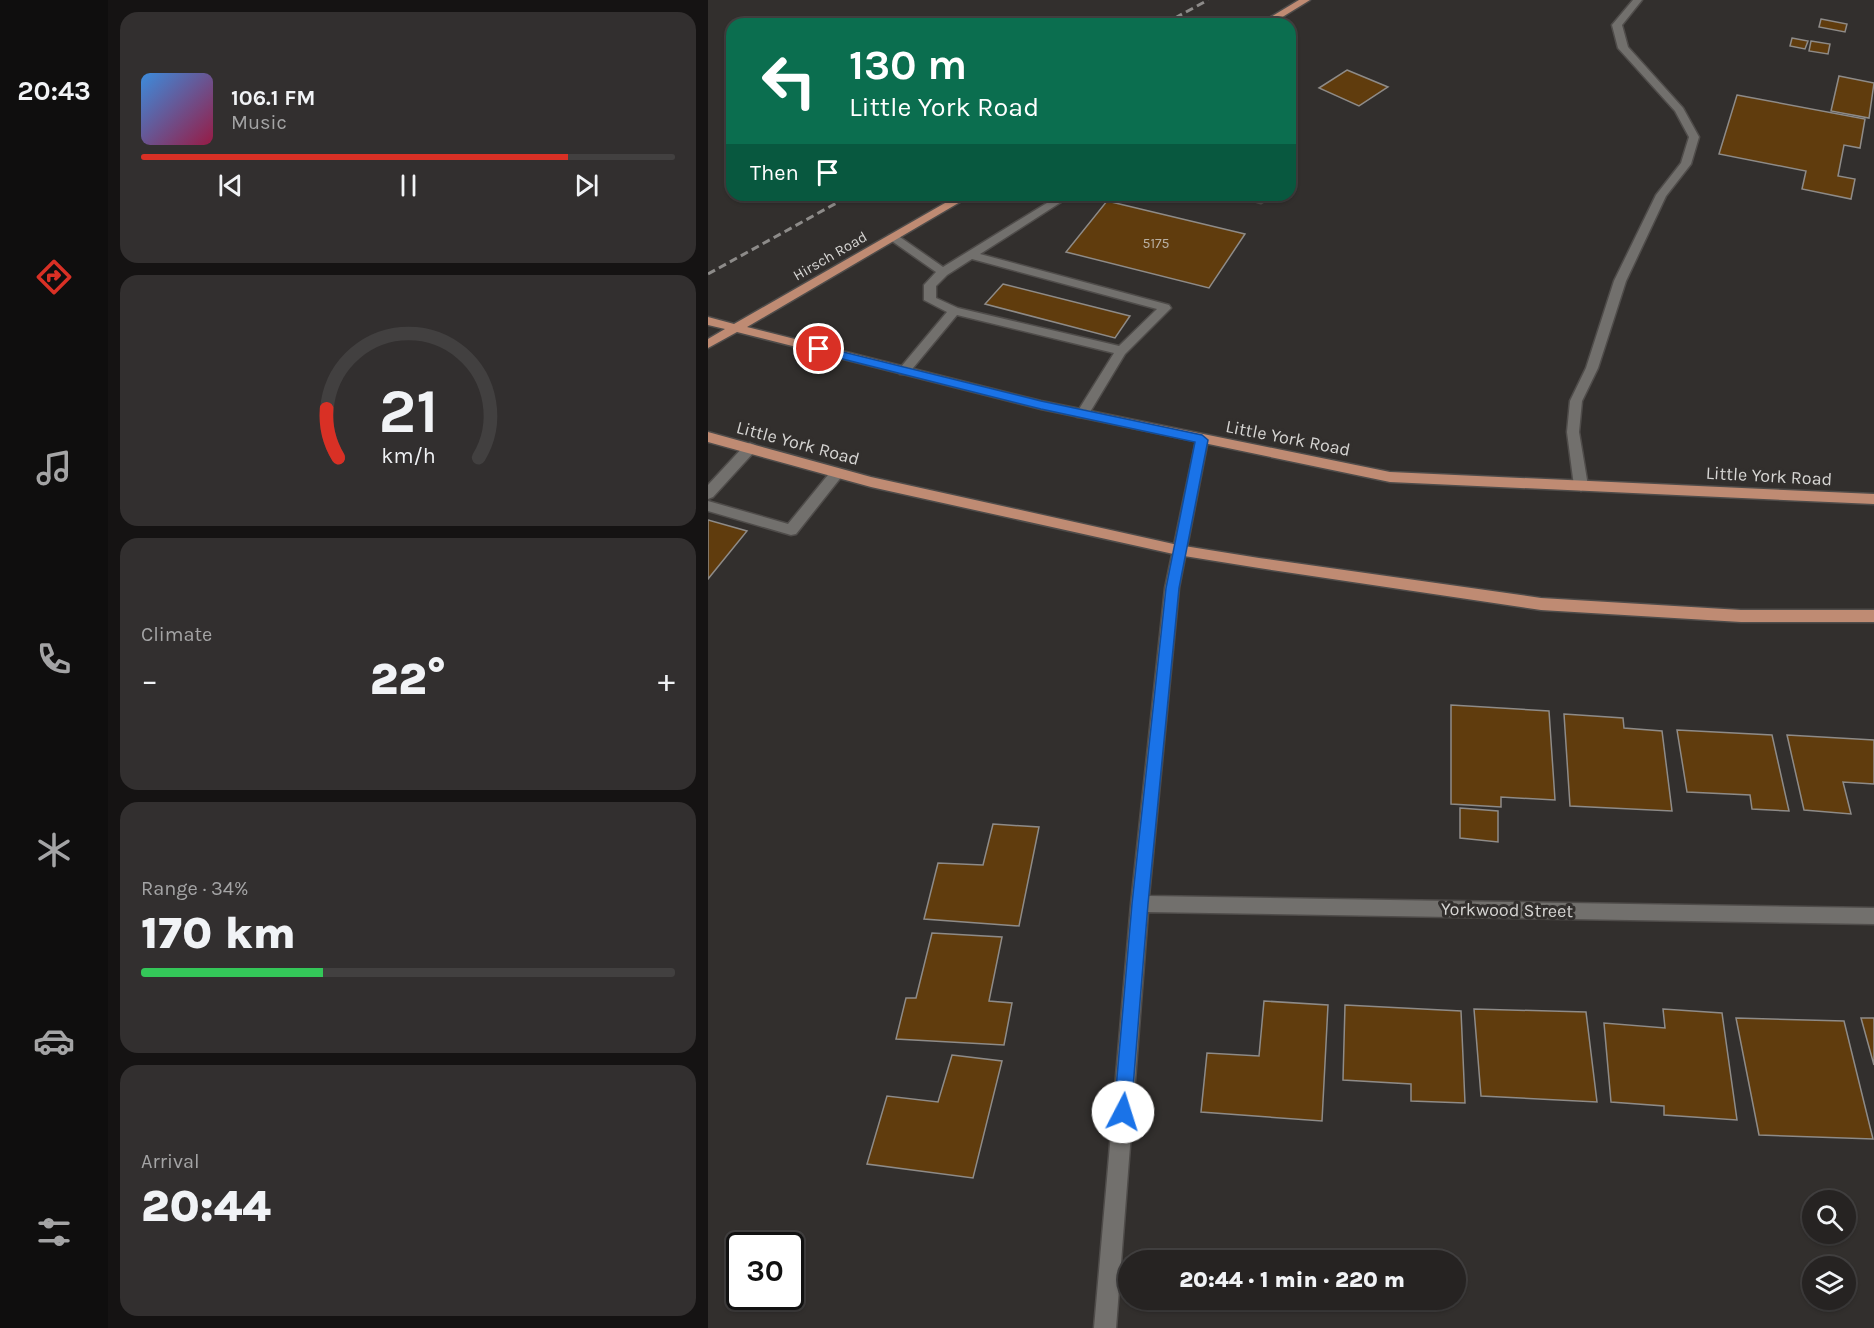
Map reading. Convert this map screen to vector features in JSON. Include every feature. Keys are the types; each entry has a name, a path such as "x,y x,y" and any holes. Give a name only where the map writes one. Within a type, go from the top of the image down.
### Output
{"main road":[{"path":"1274,18 1306,0"},
{"name":"Hirsch Road","path":"708,344 956,201"},
{"name":"Little York Road","path":"708,321 1082,414 1390,477 1874,499"},
{"name":"Little York Road","path":"708,437 837,473 1178,550 1541,604 1741,616 1874,616"}],"street":[{"path":"1581,486 1573,432 1576,401 1592,368 1625,271 1661,195 1686,164 1694,137 1679,110 1651,76 1623,48 1617,25 1638,0"},
{"path":"1057,201 943,272 930,285 930,300 954,311 1121,351"},
{"path":"893,237 943,272"},
{"path":"971,255 1165,308 1121,351 1082,414"},
{"path":"904,371 954,311"},
{"path":"1105,1328 1140,904 1178,550 1202,440"},
{"path":"708,494 750,448"},
{"path":"708,506 791,530 837,473"},
{"name":"Yorkwood Street","path":"1140,904 1874,916"}],"building":[{"path":"1821,19 1847,24 1845,32 1819,27"},
{"path":"1792,38 1808,41 1805,49 1790,46"},
{"path":"1811,41 1830,44 1828,54 1809,51"},
{"path":"1347,70 1388,87 1359,106 1319,88"},
{"path":"1839,76 1874,83 1869,118 1831,111"},
{"path":"1737,95 1865,119 1860,148 1844,145 1838,176 1855,179 1851,199 1802,189 1806,171 1719,154"},
{"path":"1107,201 1245,234 1209,288 1066,252"},
{"path":"1003,284 1130,316 1115,338 985,304"},
{"path":"708,520 747,531 708,579"},
{"path":"1451,705 1549,711 1555,800 1501,797 1501,807 1451,804"},
{"path":"1564,714 1623,718 1624,728 1662,731 1672,811 1570,806"},
{"path":"1677,730 1772,735 1789,811 1752,809 1750,795 1687,792"},
{"path":"1787,735 1874,740 1874,784 1843,782 1851,814 1804,810"},
{"path":"1460,808 1498,811 1498,842 1460,838"},
{"path":"993,824 1039,827 1019,926 924,919 938,863 983,865"},
{"path":"932,933 1002,937 989,1001 1012,1003 1004,1045 896,1039 906,998 916,998"},
{"path":"1264,1001 1328,1005 1322,1121 1201,1112 1207,1053 1259,1056"},
{"path":"1345,1005 1461,1011 1465,1103 1411,1101 1411,1084 1343,1080"},
{"path":"1474,1009 1586,1012 1597,1102 1481,1096"},
{"path":"1663,1009 1722,1013 1737,1120 1664,1115 1664,1106 1611,1102 1604,1023 1665,1028"},
{"path":"1736,1018 1844,1021 1873,1139 1759,1135"},
{"path":"1861,1018 1874,1018 1874,1065"},
{"path":"952,1055 1002,1061 973,1178 867,1164 887,1096 938,1102"}],"railway":[{"path":"1175,18 1208,0"},
{"path":"708,274 840,201"}],"route":[{"path":"819,349 1041,405 1202,440 1172,588 1140,904 1123,1112"}]}
